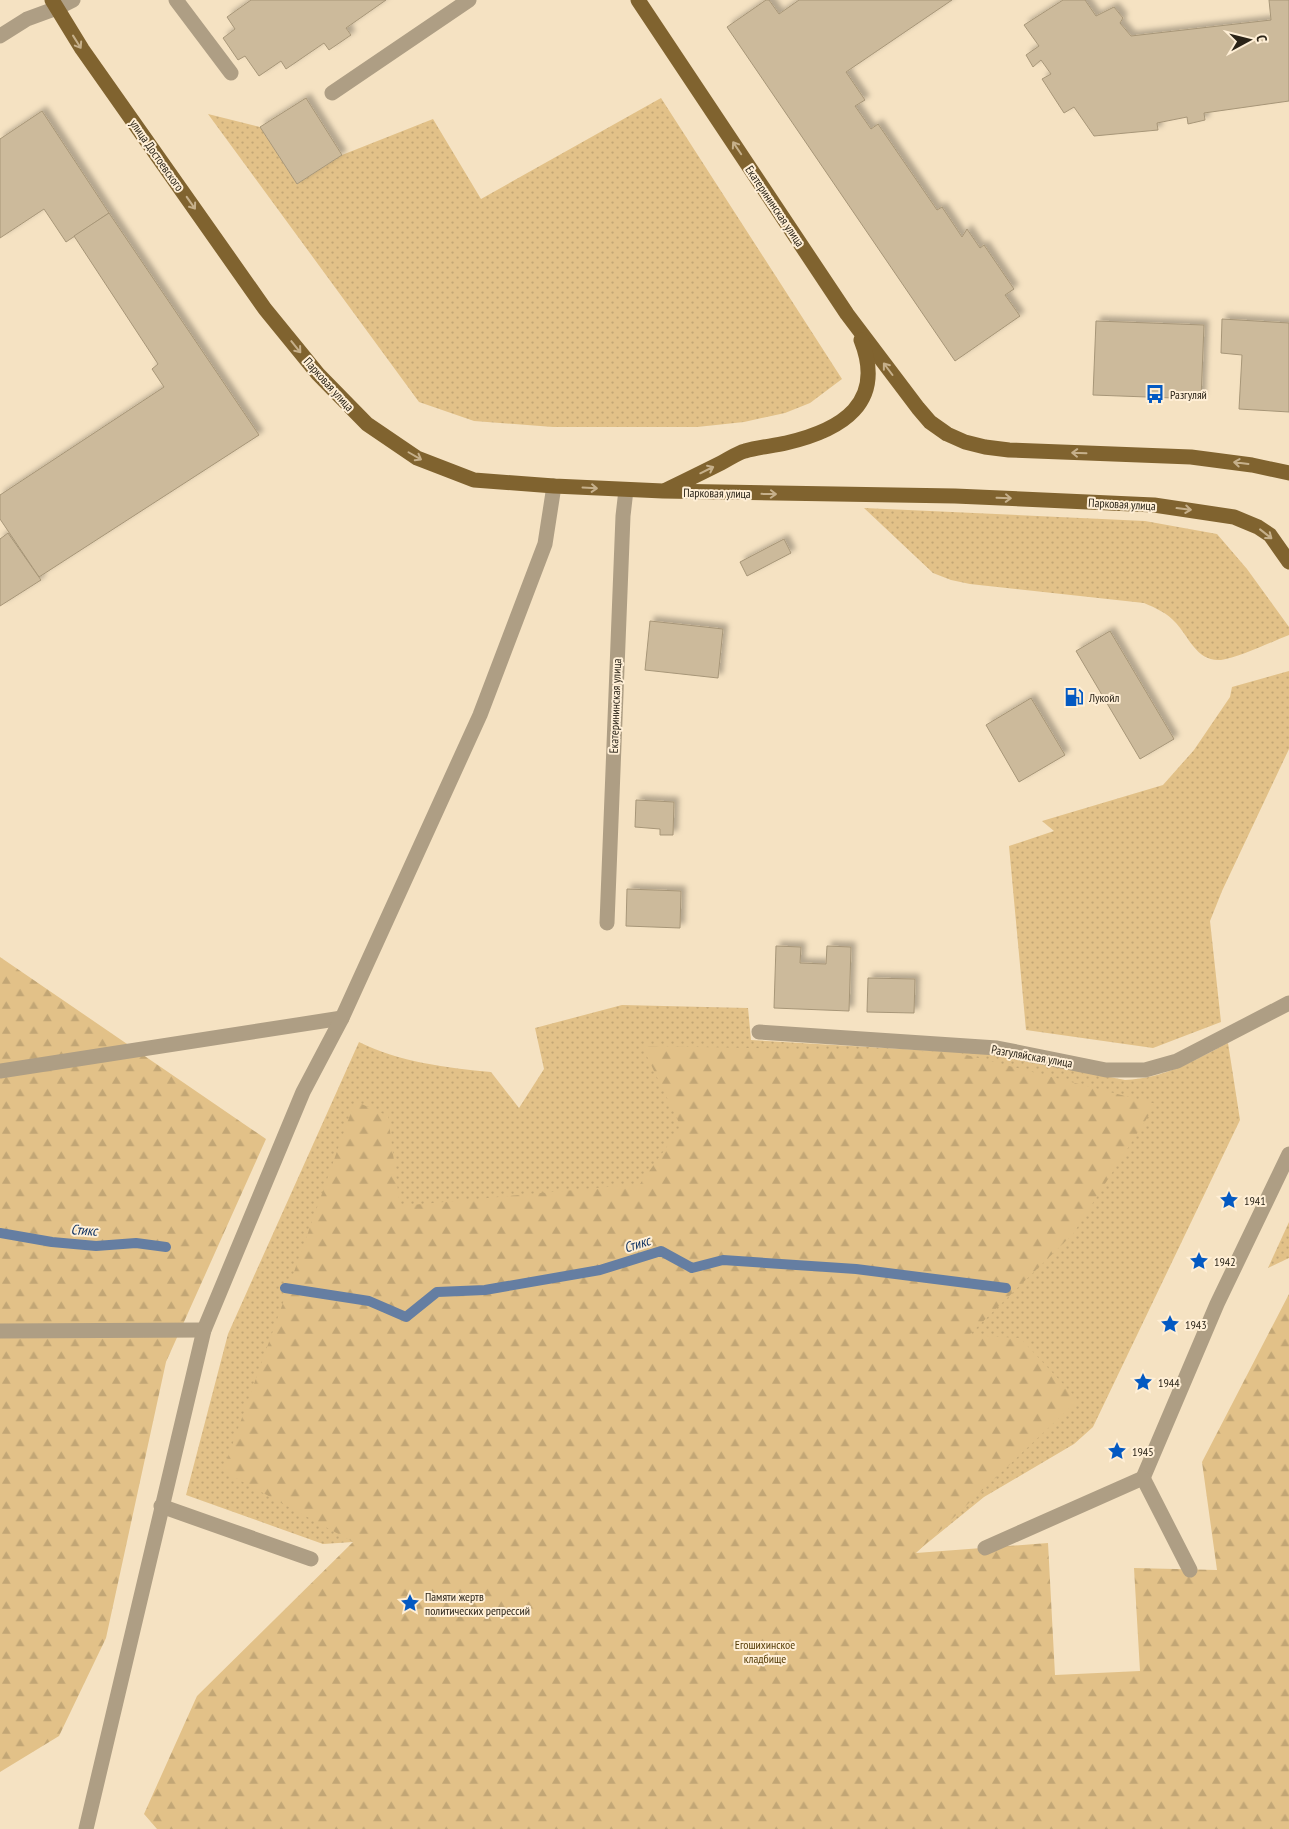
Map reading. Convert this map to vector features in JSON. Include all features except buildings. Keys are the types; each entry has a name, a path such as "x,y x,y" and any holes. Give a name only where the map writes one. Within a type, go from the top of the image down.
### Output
{"main road":[{"name":"Екатерининская улица","path":"638,0 847,314 930,422 947,434 965,442 985,447 1009,450 1191,457 1252,464 1289,473"},
{"name":"улица Достоевского","path":"54,4 82,48 265,309"},
{"name":"Парковая улица","path":"265,309 318,374 367,424 418,458 474,480 626,490 1019,498 1154,505 1234,517 1258,527 1270,535 1289,562"},
{"path":"663,491 744,451 808,437 833,427 849,417 862,401 869,373 865,350 860,336 847,314"}],"street":[{"path":"0,36 27,18 54,4 73,0"},
{"path":"176,0 231,73"},
{"path":"332,93 469,0"},
{"path":"86,1829 204,1330 303,1092 342,1018 480,714 545,544 554,486"},
{"name":"Екатерининская улица","path":"607,923 623,516 626,490"},
{"name":"Разгуляйская улица","path":"759,1032 997,1048 1106,1070 1145,1070 1178,1061 1289,1003"},
{"path":"0,1071 342,1018"},
{"path":"985,1548 1143,1478 1217,1304 1289,1154"},
{"path":"0,1331 204,1330"},
{"path":"1143,1478 1190,1570"},
{"path":"161,1506 312,1559"}],"green space":[{"path":"661,98 842,379 810,403 785,413 744,422 697,427 553,427 474,421 419,402 208,114 260,127 297,184 342,155 433,119 481,199"},
{"path":"864,508 1145,521 1217,534 1247,569 1289,627 1289,635 1236,656 1213,660 1194,648 1169,616 1144,603 970,584 951,580 933,573"},
{"path":"1289,671 1289,749 1222,891 1210,921 1221,1022 1153,1048 1026,1030 1009,846 1054,831 1042,821 1163,785 1194,750 1230,697 1232,687"},
{"path":"0,957 266,1139 166,1362 106,1638 59,1736 0,1772"},
{"path":"622,1005 748,1008 751,1040 954,1052 966,1049 1125,1080 1139,1079 1166,1072 1191,1062 1228,1043 1240,1120 1093,1427 1074,1444 984,1497 915,1553 353,1542 323,1544 186,1495 228,1334 359,1042 390,1055 423,1063 491,1072 519,1108 544,1069 535,1028"},
{"name":"Егошихинское кладбище","path":"642,1046 955,1052 1156,1104 1073,1234 969,1335 1020,1338 1078,1400 916,1553 1048,1543 1055,1675 1140,1671 1134,1568 1217,1570 1202,1462 1289,1294 1289,1829 157,1829 144,1814 197,1696 353,1542 223,1471 355,1101 388,1116 400,1206 640,1184 681,1127"},
{"path":"1289,1222 1289,1258 1268,1268"}],"waterway":[{"name":"Стикс","path":"0,1233 52,1242 96,1246 136,1243 166,1247"},
{"name":"Стикс","path":"285,1288 369,1301 406,1317 437,1292 485,1290 600,1270 661,1251 692,1268 723,1260 856,1269 1006,1288"}],"place":[{"name":"Разгуляй","path":"1155,394"},
{"name":"Лукойл","path":"1074,697"},
{"name":"1941","path":"1229,1200"},
{"name":"1942","path":"1199,1261"},
{"name":"1943","path":"1170,1324"},
{"name":"1944","path":"1143,1382"},
{"name":"1945","path":"1117,1451"},
{"name":"Памяти жертв политических репрессий","path":"410,1603"}]}
